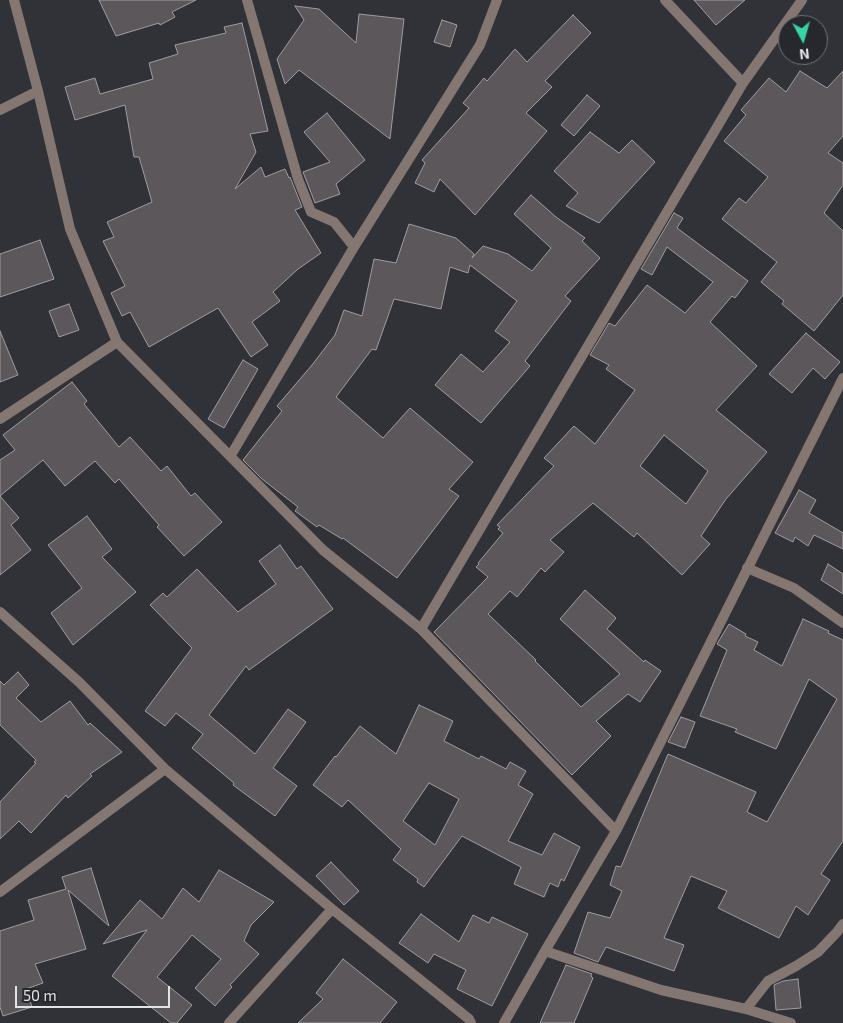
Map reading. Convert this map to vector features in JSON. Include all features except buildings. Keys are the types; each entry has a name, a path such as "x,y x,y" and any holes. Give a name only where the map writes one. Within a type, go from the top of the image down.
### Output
{"street":[{"path":"14,0 38,91 70,229 118,342 324,550 420,629 616,831"},
{"path":"247,0 298,179 311,212 334,222 354,247"},
{"path":"231,456 354,247 480,45 497,0"},
{"path":"665,0 742,83"},
{"path":"420,629 742,83 802,0"},
{"path":"0,110 38,91"},
{"path":"0,419 118,342"},
{"path":"504,1023 616,831 843,378"},
{"path":"747,568 794,588 843,623"},
{"path":"0,612 79,682 165,769 332,909 469,1019 471,1023"},
{"path":"0,892 165,769"},
{"path":"229,1023 332,909"},
{"path":"746,1009 768,981 818,952 843,924"},
{"path":"545,951 661,990 746,1009 791,1023"}]}
